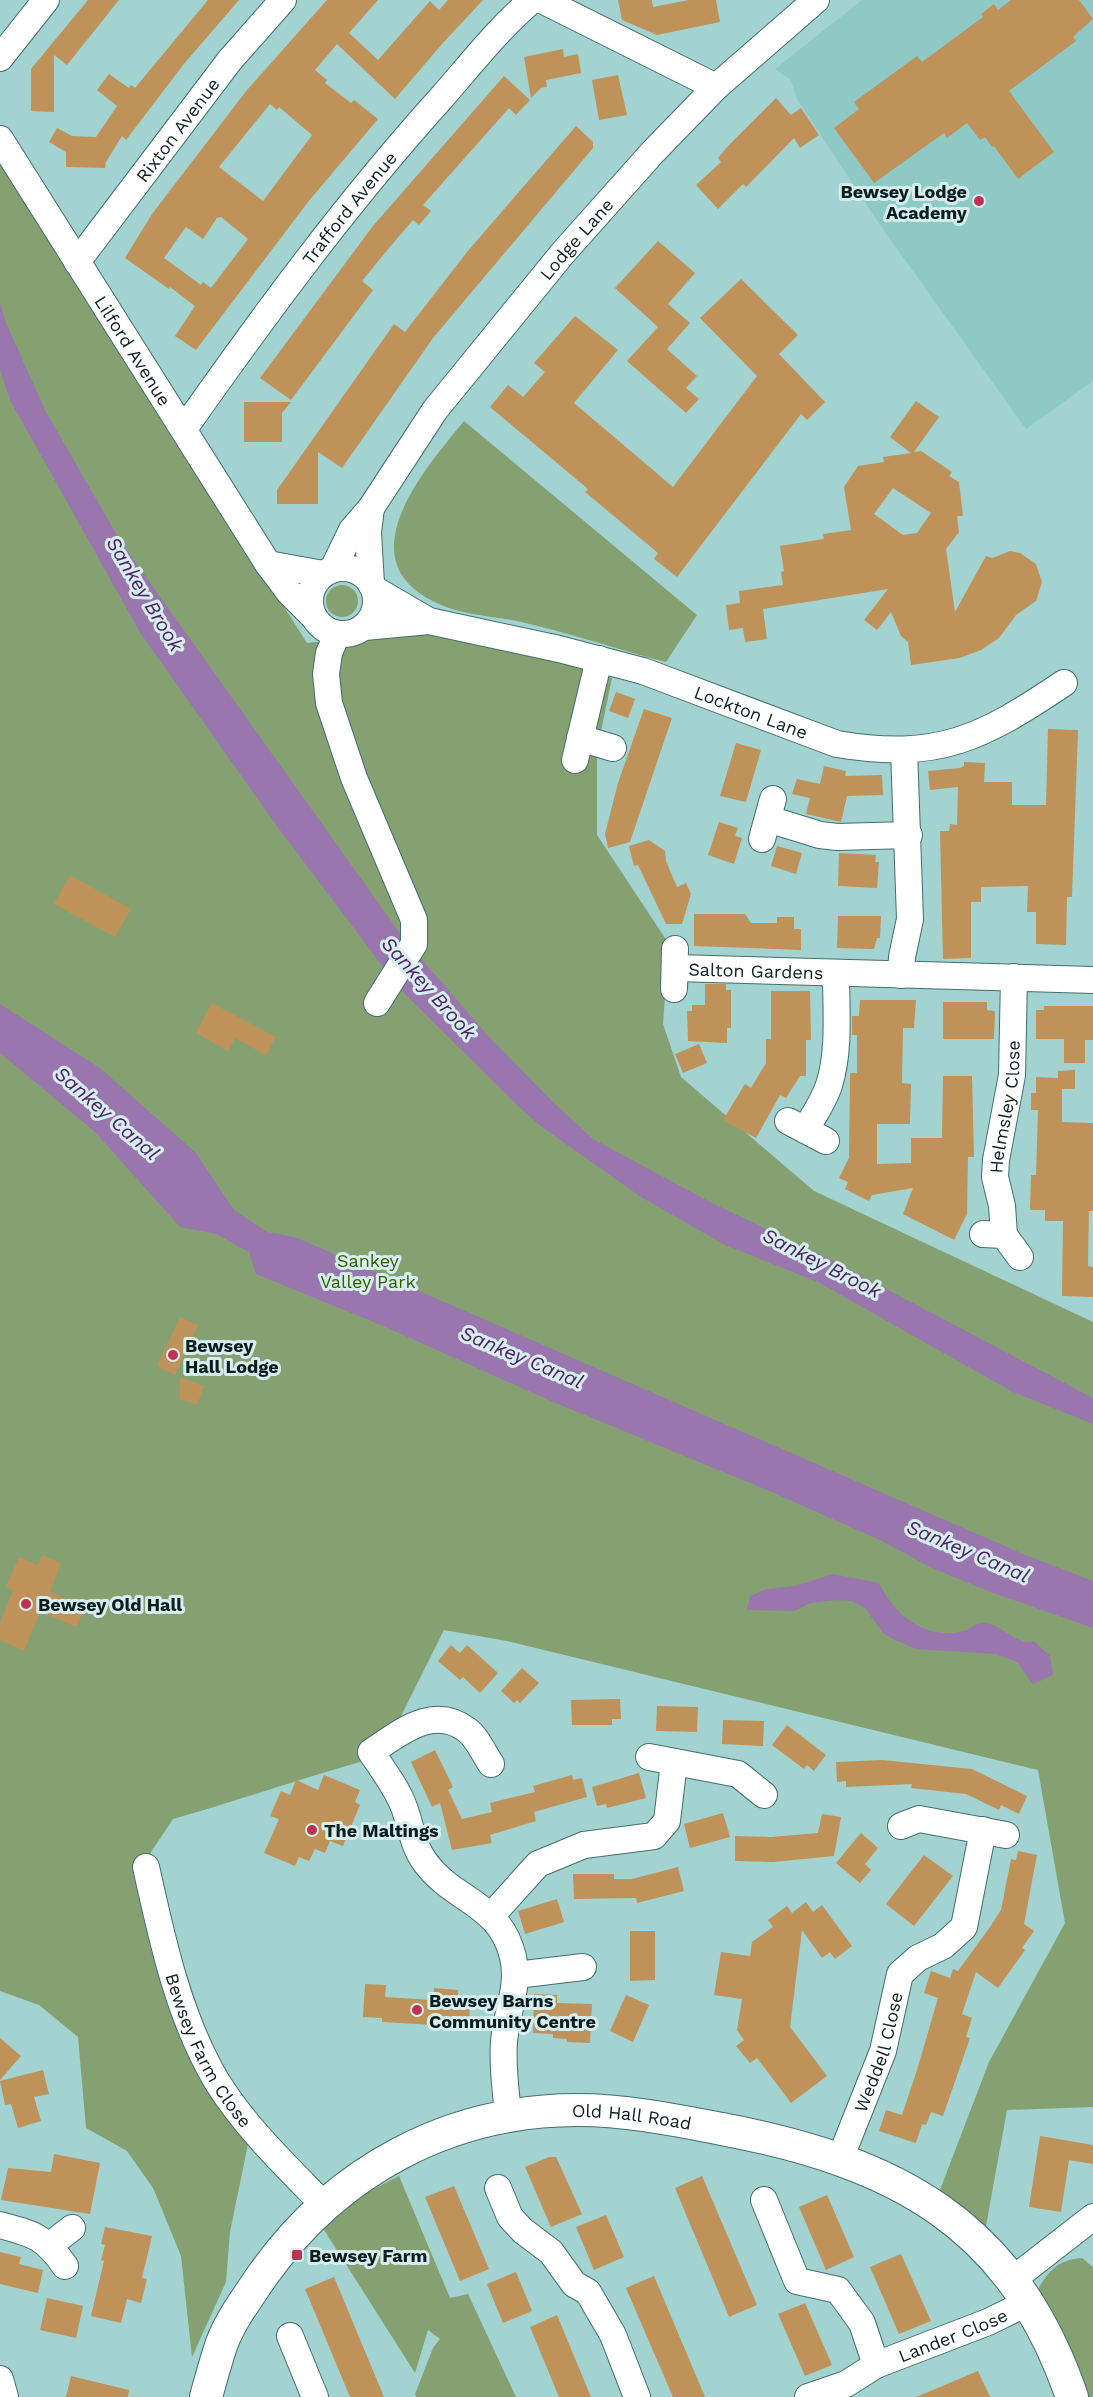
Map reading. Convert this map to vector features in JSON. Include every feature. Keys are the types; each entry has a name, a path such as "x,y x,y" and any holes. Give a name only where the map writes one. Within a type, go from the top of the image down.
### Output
{"street":[{"path":"0,58 46,0"},
{"name":"Rixton Avenue","path":"77,262 230,60 283,0"},
{"name":"Trafford Avenue","path":"184,429 269,308 331,227 399,144 532,0"},
{"path":"542,0 716,87"},
{"name":"Lodge Lane","path":"328,572 352,530 371,508 435,410 545,273 651,153 716,87 816,0"},
{"name":"Lilford Avenue","path":"0,139 268,564 289,592 313,616"},
{"name":"Lodge Lane","path":"371,508 368,532 372,586"},
{"path":"268,564 328,572 352,569 372,586 375,610 364,627 346,634 337,634 327,630 313,616 310,597 312,588 328,572"},
{"name":"Lockton Lane","path":"372,586 429,621"},
{"name":"Lockton Lane","path":"364,627 429,621 599,659 643,671 837,744 886,751 957,742 974,736 1013,717 1064,683"},
{"path":"337,634 329,653 326,674 329,703 354,778 414,920 414,944 377,1003"},
{"path":"599,659 578,749 613,748"},
{"path":"902,975 902,957 910,919 909,835 904,750"},
{"path":"768,819 820,835 837,837 909,835"},
{"name":"Salton Gardens","path":"674,969 836,973"},
{"path":"806,1130 830,1083 836,1032 836,973 1093,980"},
{"name":"Helmsley Close","path":"1014,977 1010,1096 996,1160 995,1177 1002,1206 994,1235 1020,1257"},
{"path":"491,1764 468,1730 444,1719 416,1722 371,1752 404,1806 415,1844 426,1863 450,1886 492,1914 508,1940 516,1975 514,1998 504,2040 508,2115"},
{"path":"492,1914 538,1864 584,1845 654,1836 668,1821 662,1759 738,1774 764,1796"},
{"name":"Weddell Close","path":"840,2159 883,2051 900,1974 918,1958 943,1946 964,1927 994,1832 919,1819 901,1826"},
{"name":"Bewsey Farm Close","path":"146,1867 164,1946 184,2011 216,2079 251,2127 324,2205"},
{"path":"516,1975 583,1967"},
{"name":"Old Hall Road","path":"206,2397 223,2341 245,2301 278,2254 324,2205 355,2180 400,2151 468,2124 508,2115 578,2110 650,2116 754,2135 840,2159 895,2181 950,2216 967,2230 1019,2291 1050,2342 1072,2397"},
{"path":"498,2188 510,2217 523,2231 551,2252 574,2284 588,2292 613,2335 637,2397"},
{"name":"Lander Close","path":"764,2200 797,2281 838,2290 862,2323 876,2365"},
{"name":"Lander Close","path":"808,2397 849,2390 876,2365 988,2322 1092,2221"},
{"path":"0,2225 33,2233 50,2245 65,2266"},
{"path":"50,2245 72,2228"},
{"path":"290,2336 315,2397"},
{"path":"0,2379 5,2397"}],"shaded area":[{"name":"Bewsey Lodge Academy","path":"862,0 1093,0 1093,381 1026,429 880,225 797,99 791,80 775,69"}],"green space":[{"name":"Sankey Valley Park","path":"0,160 307,643 425,630 574,660 612,678 597,751 597,835 669,944 663,1024 681,1077 814,1191 1093,1322 1093,2107 1007,2110 982,2248 933,2208 989,2062 1065,1923 1038,1770 507,1641 444,1630 381,1756 173,1819 151,1852 146,1867 138,1870 249,2139 230,2232 226,2282 192,2357 181,2256 153,2188 127,2151 86,2128 78,2037 39,2005 0,1991"},
{"path":"464,421 697,615 666,662 536,625 476,615 446,607 410,585 397,564 394,540 401,515 413,489"},
{"path":"342,585 353,590 358,601 353,612 342,617 331,612 326,601 331,590"},
{"path":"399,2176 450,2298 468,2294 516,2397 416,2397 415,2394 433,2348 440,2339 428,2330 415,2373 321,2225 350,2201"},
{"path":"1082,2258 1093,2267 1093,2397 1086,2397 1037,2291 1055,2267 1067,2261"}],"water":[{"name":"Sankey Brook","path":"0,303 6,323 46,412 121,542 404,939 490,1038 593,1139 710,1202 835,1262 1093,1398 1093,1424 1011,1391 818,1282 725,1245 641,1197 542,1127 399,988 279,829 141,634 11,402 0,370"},
{"name":"Sankey Canal","path":"0,1004 100,1068 196,1153 234,1210 267,1232 295,1237 1023,1554 1093,1581 1093,1628 988,1591 932,1568 882,1541 774,1493 551,1401 381,1325 256,1274 249,1252 216,1234 180,1227 95,1132 0,1053"},
{"path":"833,1574 879,1583 893,1605 902,1614 924,1628 949,1633 963,1631 985,1623 1024,1642 1035,1642 1050,1656 1053,1675 1033,1684 1017,1662 996,1654 916,1649 883,1633 865,1608 852,1601 810,1603 794,1611 747,1610 750,1596 767,1589 795,1586"}],"building":[{"path":"88,0 119,0 67,65 54,55 54,112 31,111 31,69"},
{"path":"208,0 239,0 183,65 126,140 122,136 106,162 105,168 66,167 66,152 49,142 57,128 72,136 96,137 117,106 97,90 109,74 129,88 131,85 135,88"},
{"path":"327,0 378,0 349,33 378,60 430,1 439,10 448,0 483,0 395,99 337,44 315,70 327,80 325,83 351,103 354,100 378,119 308,202 196,350 175,336 195,306 125,258 152,214 247,90","holes":["270,104 277,110 279,107 312,135 263,201 219,167","221,217 248,239 211,288 203,282 201,285 164,258 186,227 203,239 217,218"]},
{"path":"618,0 652,0 653,7 689,0 716,0 720,22 657,35 622,20"},
{"path":"1011,0 1079,0 1093,19 1073,37 1076,41 1009,91 1054,152 1018,179 994,146 992,147 985,137 980,140 967,123 947,138 944,133 874,183 834,128 859,109 854,102 917,56 922,62 983,17 981,14 994,4 998,10"},
{"path":"563,49 564,57 578,54 581,73 546,80 547,87 541,88 531,98 524,57"},
{"path":"618,75 627,115 599,120 592,80"},
{"path":"504,76 530,100 516,115 509,108 423,205 431,211 419,225 413,220 362,281 373,290 291,400 260,378 373,226"},
{"path":"776,98 791,115 801,108 819,135 800,148 794,138 746,187 743,184 718,209 696,185 721,162 718,158 728,146"},
{"path":"576,126 593,142 593,148 433,338 342,468 318,452 318,504 277,504 277,490 394,324 405,332 467,252"},
{"path":"658,241 695,273 668,304 690,323 667,349 697,376 686,388 699,399 686,413 627,361 658,327 615,288"},
{"path":"741,279 798,335 779,354 825,402 807,420 801,414 677,577 654,559 658,553 585,492 588,489 490,407 508,385 523,397 545,372 534,363 575,316 618,350 574,403 673,487 757,376 700,318"},
{"path":"916,401 939,417 914,452 921,451 952,472 949,476 959,482 963,516 957,516 959,532 946,549 955,612 986,556 992,558 1010,551 1020,553 1036,564 1042,582 1036,601 1016,615 999,638 981,650 960,658 911,665 908,642 901,636 891,612 877,630 864,620 888,589 763,609 767,639 745,642 743,628 729,630 726,605 740,603 739,591 783,585 781,572 784,571 780,546 824,539 823,534 851,530 844,487 858,466 884,462 883,457 911,453 890,437","holes":["893,488 931,513 917,533 903,535 874,514"]},
{"path":"244,402 291,402 282,413 282,442 244,442"},
{"path":"616,692 635,699 628,718 609,711"},
{"path":"644,709 672,718 630,842 608,848 605,834 618,783"},
{"path":"1048,729 1078,730 1072,897 1067,897 1066,945 1036,944 1036,912 1027,912 1028,886 981,887 981,902 971,902 971,958 943,959 940,831 949,831 950,824 957,825 958,787 930,790 928,771 960,768 964,766 964,762 985,763 984,782 1012,782 1012,805 1046,805"},
{"path":"736,743 761,750 746,802 720,796"},
{"path":"824,766 846,771 845,776 882,775 883,795 847,796 841,822 806,814 810,798 792,794 797,779 820,784"},
{"path":"719,822 738,828 735,836 742,838 734,864 708,855"},
{"path":"649,840 665,851 666,861 677,887 686,883 691,894 682,924 666,924 638,865 634,866 629,846"},
{"path":"777,846 802,853 796,874 771,866"},
{"path":"839,853 876,855 875,862 879,862 877,888 838,886"},
{"path":"70,875 131,909 115,937 54,904"},
{"path":"694,914 745,914 751,923 777,923 777,917 794,917 794,929 801,929 801,950 694,946"},
{"path":"838,916 881,916 880,938 877,938 874,949 837,948"},
{"path":"705,984 726,984 726,990 731,990 731,1028 727,1028 727,1043 688,1041 687,1011 692,1011 692,1005 705,1005"},
{"path":"771,991 810,991 811,1040 806,1040 806,1076 800,1076 786,1098 780,1095 756,1138 723,1120 745,1084 751,1088 766,1063 766,1039 771,1039"},
{"path":"860,1000 916,1000 914,1028 903,1028 902,1083 911,1084 910,1124 877,1124 877,1164 911,1163 911,1138 942,1138 943,1076 972,1076 974,1157 968,1157 967,1214 954,1240 903,1214 913,1188 872,1195 869,1201 845,1189 848,1182 839,1178 849,1158 850,1073 857,1073 857,1035 852,1035 852,1016 859,1016"},
{"path":"943,1002 987,1002 987,1010 995,1011 994,1039 943,1039"},
{"path":"212,1003 276,1037 266,1055 235,1038 228,1051 196,1033"},
{"path":"1044,1006 1093,1006 1093,1040 1085,1040 1085,1063 1064,1063 1064,1039 1036,1039 1036,1010 1044,1010"},
{"path":"699,1044 707,1063 683,1073 675,1054"},
{"path":"1075,1070 1075,1089 1062,1089 1062,1122 1093,1123 1093,1211 1089,1211 1088,1266 1093,1267 1093,1297 1062,1296 1063,1221 1045,1221 1045,1210 1030,1210 1031,1175 1036,1175 1038,1110 1031,1110 1031,1093 1036,1093 1036,1077 1058,1078 1058,1071"},
{"name":"Bewsey Hall Lodge","path":"180,1317 198,1325 175,1375 157,1366"},
{"path":"180,1377 204,1386 197,1405 180,1399"},
{"name":"Bewsey Old Hall","path":"42,1555 61,1563 50,1592 85,1606 77,1627 40,1612 24,1651 0,1640 0,1623 13,1590 6,1587 19,1557 38,1565"},
{"path":"451,1645 460,1653 467,1645 498,1673 480,1693 463,1677 460,1680 438,1661"},
{"path":"522,1668 539,1683 520,1703 517,1700 514,1703 501,1691"},
{"path":"620,1699 621,1719 612,1719 612,1725 572,1725 571,1700"},
{"path":"657,1706 698,1707 697,1732 656,1731"},
{"path":"723,1720 764,1721 763,1746 722,1744"},
{"path":"787,1725 826,1755 814,1771 807,1765 804,1769 772,1745"},
{"path":"435,1750 453,1787 448,1790 462,1819 492,1812 490,1803 535,1792 533,1786 572,1775 573,1780 582,1778 587,1797 534,1812 536,1821 490,1835 492,1843 452,1850 440,1803 432,1807 411,1762"},
{"path":"882,1760 972,1769 1027,1796 1019,1814 1001,1805 999,1810 966,1794 911,1788 912,1784 846,1787 846,1781 837,1782 836,1762"},
{"path":"639,1773 646,1798 607,1808 606,1804 597,1806 592,1787"},
{"name":"The Maltings","path":"324,1775 360,1790 355,1802 360,1805 343,1846 330,1841 325,1853 315,1849 309,1861 299,1857 295,1866 264,1853 279,1819 270,1816 281,1791 290,1795 296,1780 318,1790"},
{"path":"723,1813 730,1837 690,1848 684,1824"},
{"path":"822,1814 841,1817 834,1856 773,1862 735,1861 735,1836 771,1837 818,1833"},
{"path":"861,1833 878,1848 865,1864 871,1870 860,1883 836,1863"},
{"path":"1018,1851 1037,1855 1024,1924 1034,1931 1022,1948 1025,1950 998,1988 976,1972 962,2014 972,2018 966,2037 970,2038 943,2116 931,2112 926,2125 922,2124 916,2143 879,2131 886,2110 902,2115 917,2070 938,1998 924,1993 931,1971 950,1978 953,1969 958,1971 990,1927 1001,1910 1011,1859 1016,1860"},
{"path":"924,1855 953,1876 914,1926 886,1904"},
{"path":"678,1867 684,1891 637,1903 636,1898 574,1899 573,1874 614,1874 614,1879 632,1879"},
{"path":"557,1899 564,1922 525,1934 518,1911"},
{"path":"806,1902 813,1912 822,1905 852,1946 835,1959 830,1952 822,1958 802,1930 790,2027 827,2076 791,2103 757,2058 750,2063 736,2046 744,2040 737,2030 742,1999 714,1995 721,1952 750,1956 752,1942 773,1927 768,1920 787,1906 792,1913"},
{"path":"630,1931 655,1931 655,1980 630,1981"},
{"name":"Bewsey Barns Community Centre","path":"365,1984 386,1985 385,1997 433,2000 434,1988 458,1990 458,2002 470,2002 469,2027 382,2022 382,2018 363,2017"},
{"path":"534,1994 557,1995 557,2003 592,2004 590,2043 567,2042 567,2039 553,2038 553,2034 533,2033"},
{"path":"626,1995 649,2005 633,2042 610,2031"},
{"path":"0,2038 21,2056 0,2080"},
{"path":"43,2070 49,2094 34,2097 41,2121 18,2128 11,2104 5,2105 0,2081"},
{"path":"1040,2136 1093,2145 1093,2164 1069,2160 1061,2212 1029,2207"},
{"path":"54,2154 100,2163 90,2214 1,2200 8,2168 51,2172"},
{"path":"549,2157 556,2157 582,2214 551,2227 525,2167"},
{"path":"702,2176 757,2305 729,2317 675,2188"},
{"path":"454,2186 489,2269 460,2281 425,2197"},
{"path":"827,2195 854,2257 826,2270 799,2207"},
{"path":"606,2215 624,2257 594,2270 576,2227"},
{"path":"105,2227 152,2236 142,2278 147,2279 141,2303 127,2299 121,2323 91,2316 104,2261 101,2260 105,2245 101,2244"},
{"path":"0,2252 21,2257 19,2264 43,2270 38,2293 0,2284"},
{"path":"901,2254 931,2321 899,2334 870,2267"},
{"path":"516,2272 532,2311 503,2323 487,2284"},
{"path":"654,2276 705,2397 673,2397 626,2288"},
{"path":"334,2277 384,2397 350,2397 305,2289"},
{"path":"47,2298 83,2306 76,2338 40,2330"},
{"path":"805,2303 832,2365 805,2376 778,2314"},
{"path":"557,2315 591,2397 559,2397 530,2327"},
{"path":"978,2371 990,2397 916,2397"},
{"path":"71,2376 129,2390 128,2397 66,2397"}],"place":[{"name":"Bewsey Lodge Academy","path":"979,201"},
{"name":"Bewsey Hall Lodge","path":"173,1355"},
{"name":"Bewsey Old Hall","path":"26,1604"},
{"name":"The Maltings","path":"312,1830"},
{"name":"Bewsey Barns Community Centre","path":"417,2010"},
{"name":"Bewsey Farm","path":"297,2255"}]}
